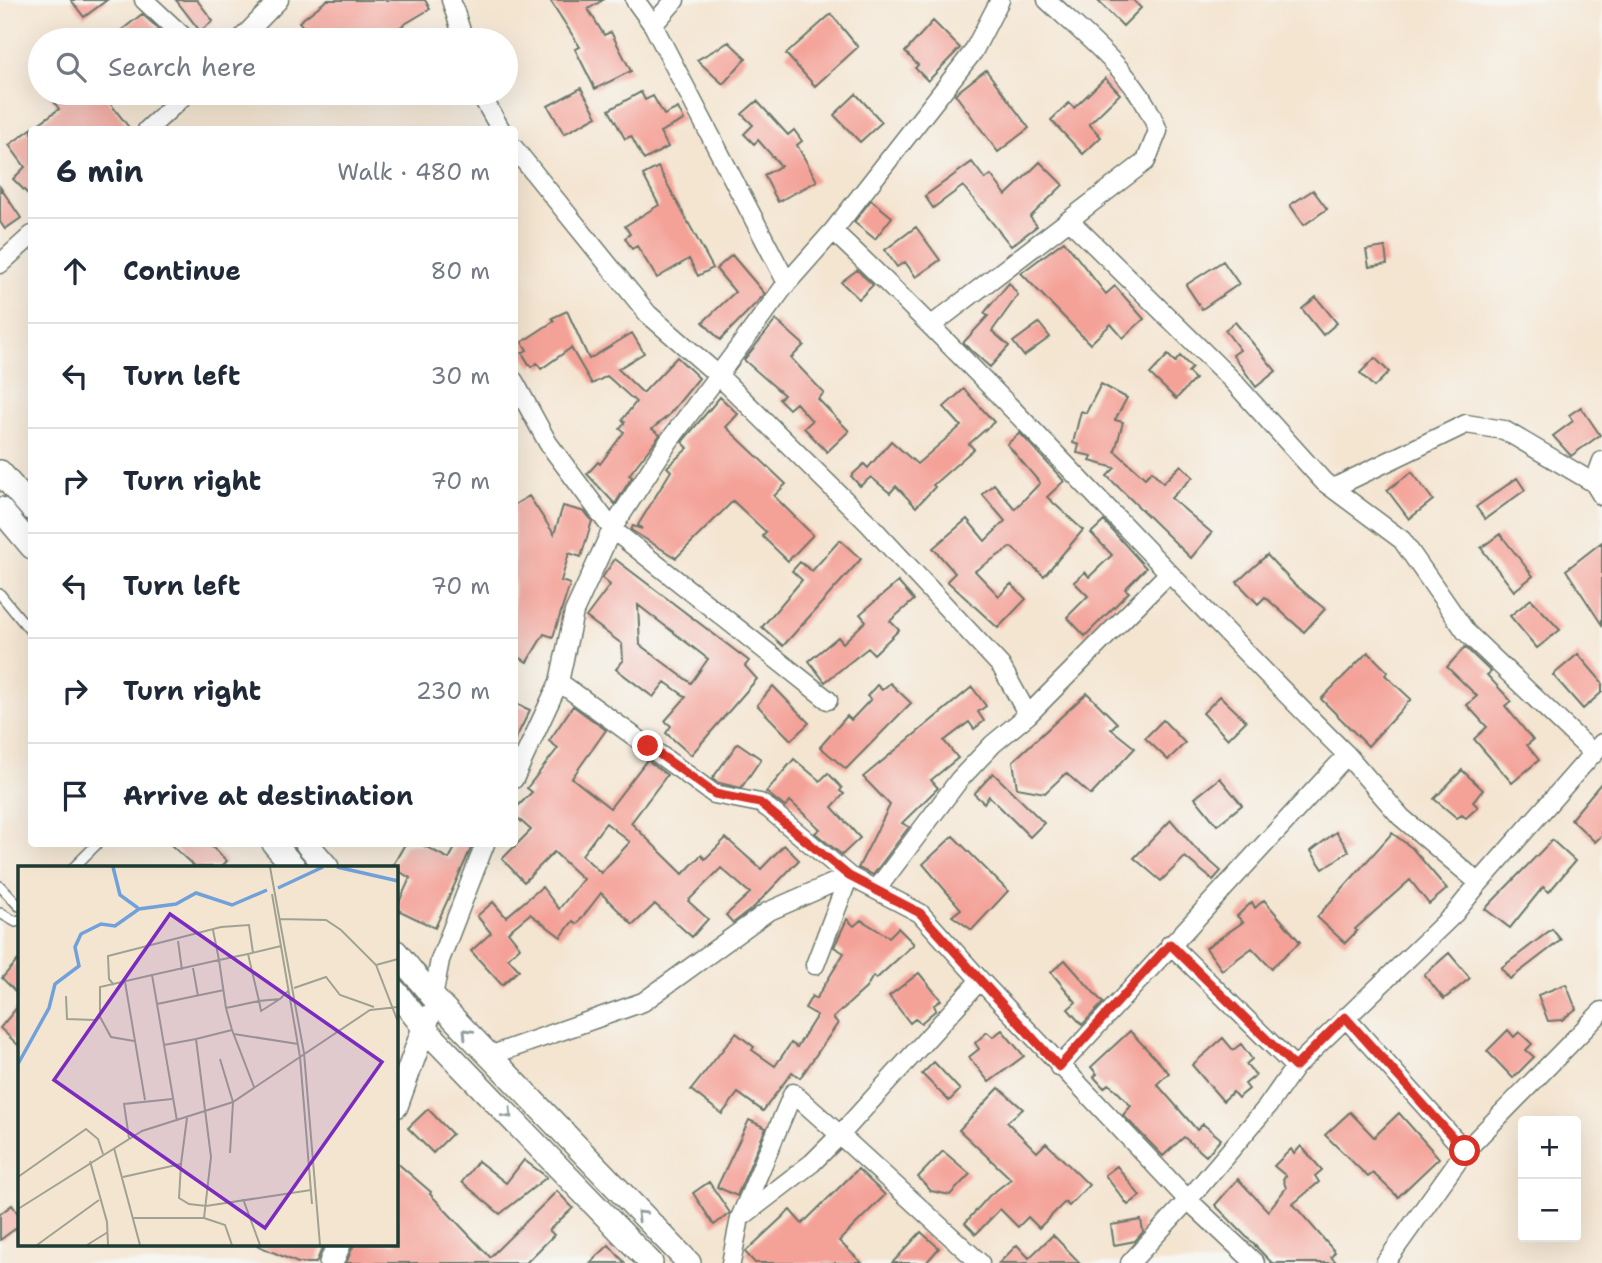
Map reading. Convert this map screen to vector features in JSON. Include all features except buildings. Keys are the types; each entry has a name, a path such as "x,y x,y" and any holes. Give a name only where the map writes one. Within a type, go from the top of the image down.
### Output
{"street":[{"path":"144,0 174,28"},
{"path":"252,28 279,0"},
{"path":"451,0 460,28"},
{"path":"635,0 653,25 787,283"},
{"path":"653,25 675,0"},
{"path":"518,770 559,682 573,612 612,529 669,441 787,283 833,231 973,52 1000,0"},
{"path":"932,325 1146,161 1158,131 1149,106 1100,49 1047,0"},
{"path":"151,126 174,105"},
{"path":"487,105 499,126"},
{"path":"518,153 648,314 718,375 869,524 1001,666 1028,715"},
{"path":"1070,221 1232,380 1333,488 1402,540 1466,632 1598,749 1455,913 1295,1067 1267,1107 1130,1263"},
{"path":"833,231 932,325 1347,755 1401,817 1479,883"},
{"path":"0,264 28,239"},
{"path":"518,388 548,443 612,529 828,700"},
{"path":"1333,488 1466,425 1503,430 1598,489 1602,461"},
{"path":"0,472 28,504"},
{"path":"0,509 28,542"},
{"path":"876,890 959,780 993,744 1028,715 1169,573"},
{"path":"559,682 715,794 760,803 849,876 920,913 1059,1067 1188,1200 1255,1263"},
{"path":"1059,1067 1347,755"},
{"path":"277,847 293,866"},
{"path":"310,847 326,866"},
{"path":"397,1103 425,1029 440,960 484,847"},
{"path":"815,965 849,876"},
{"path":"489,1056 643,1002 767,912 849,876"},
{"path":"1170,944 1295,1067"},
{"path":"397,953 433,998 689,1263"},
{"path":"740,1218 812,1163 980,980"},
{"path":"397,993 425,1029 651,1263"},
{"path":"1385,1263 1465,1151 1602,1011"},
{"path":"1345,1017 1465,1151"},
{"path":"731,1263 740,1218 793,1093 980,1263"},
{"path":"331,1263 338,1246"}],"lane":[{"path":"0,594 28,629"},
{"path":"75,866 94,847"},
{"path":"0,886 18,905"},
{"path":"0,914 18,921"}],"route":[{"path":"648,746 715,794 726,799 760,803 849,876 920,913 1059,1067 1170,944 1295,1067 1345,1017 1465,1151"}]}
